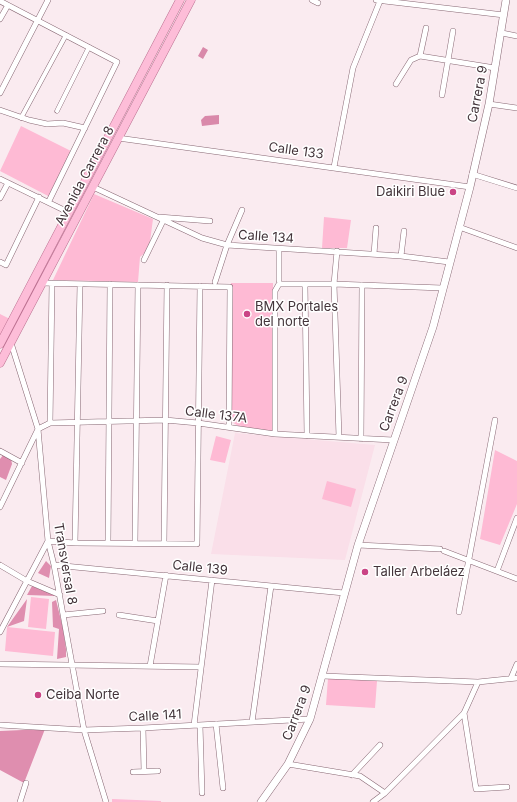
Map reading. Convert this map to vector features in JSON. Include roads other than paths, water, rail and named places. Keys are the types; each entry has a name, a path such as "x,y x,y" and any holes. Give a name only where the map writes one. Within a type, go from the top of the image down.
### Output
{"main road":[{"name":"Avenida Carrera 8","path":"0,344 180,0"},
{"name":"Avenida Carrera 8","path":"0,363 191,0"}],"street":[{"path":"0,93 48,0"},
{"path":"334,167 353,68 378,0 504,15"},
{"name":"Carrera 9","path":"261,802 288,764 310,719 358,545 433,327 442,288 470,187 489,104 502,33 506,0"},
{"path":"0,1 117,62 49,201"},
{"path":"0,19 8,5"},
{"path":"420,56 426,28"},
{"path":"442,95 453,32"},
{"path":"502,33 517,36"},
{"path":"21,118 66,35"},
{"path":"57,111 89,48"},
{"path":"396,84 410,60 420,56 495,68"},
{"path":"489,104 517,108"},
{"path":"0,110 21,118 47,124 63,123 85,128"},
{"name":"Calle 133","path":"118,138 470,187"},
{"path":"472,174 517,188"},
{"path":"0,179 49,201 68,212"},
{"path":"0,198 8,182"},
{"name":"Calle 134","path":"93,187 202,238 227,245 337,251 401,256 449,262"},
{"path":"0,262 6,265 39,197"},
{"path":"215,282 227,245 242,210"},
{"path":"156,217 210,221"},
{"path":"144,260 163,221"},
{"path":"459,227 517,248"},
{"path":"374,254 376,228"},
{"path":"401,256 404,232"},
{"path":"279,249 279,280"},
{"path":"337,251 334,284 339,437"},
{"path":"42,283 230,287 229,427"},
{"path":"0,507 38,430 50,423 52,283"},
{"path":"75,543 80,284"},
{"path":"108,543 110,284"},
{"path":"274,434 275,291 279,284 334,284 442,288"},
{"path":"136,543 138,285"},
{"path":"164,543 166,285"},
{"path":"305,285 307,436"},
{"path":"361,439 362,285"},
{"path":"0,632 48,541 75,543 197,544 200,286"},
{"name":"Transversal 8","path":"11,343 38,430 48,541 60,595 84,730 106,802"},
{"name":"Calle 137A","path":"50,423 165,420 198,422 274,434 393,440"},
{"path":"459,612 470,560 495,420"},
{"path":"0,451 22,463"},
{"path":"497,571 517,518"},
{"path":"358,545 442,550 517,579"},
{"name":"Calle 139","path":"54,564 344,593"},
{"path":"0,565 26,581 60,595"},
{"path":"150,666 166,575"},
{"path":"202,793 197,725 201,667 212,580"},
{"path":"252,722 270,586"},
{"path":"63,615 102,611"},
{"path":"119,615 158,621"},
{"path":"0,664 201,667"},
{"path":"323,676 478,682 514,678 517,664"},
{"path":"373,802 384,793 464,713 478,682"},
{"path":"464,713 476,788 507,787"},
{"name":"Calle 141","path":"0,725 84,730 310,719"},
{"path":"216,724 223,788"},
{"path":"143,728 144,771"},
{"path":"352,775 380,745"},
{"path":"288,764 352,775 368,780 384,793"},
{"path":"133,772 158,771"},
{"path":"20,802 26,783"}],"place":[{"name":"Daikiri Blue","path":"453,192"},
{"name":"BMX Portales del norte","path":"247,314"},
{"name":"Taller Arbeláez","path":"365,572"},
{"name":"Ceiba Norte","path":"38,695"}]}
